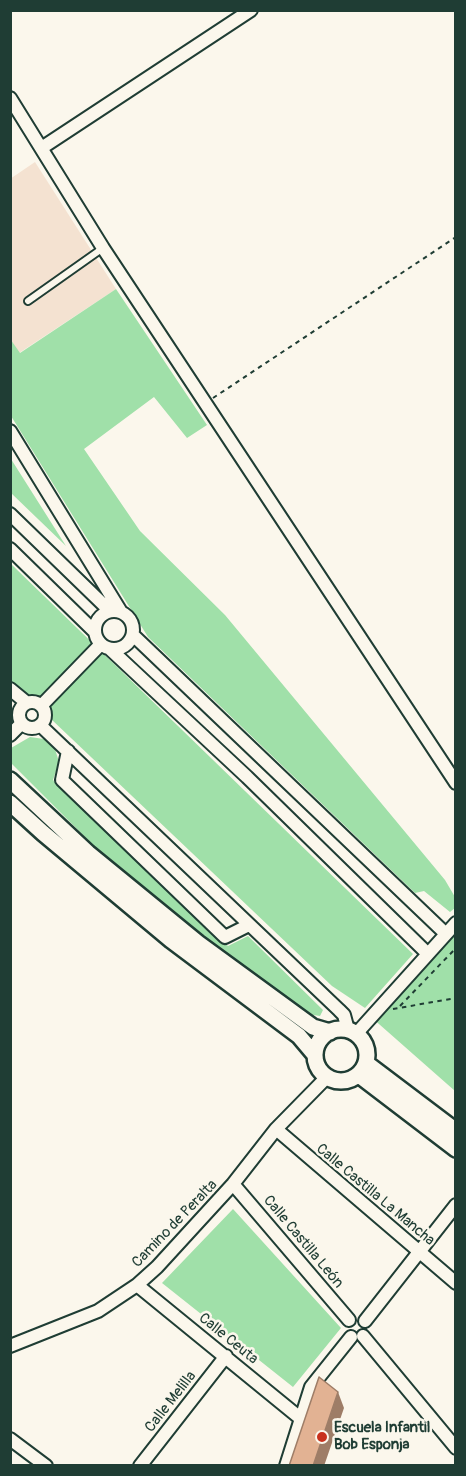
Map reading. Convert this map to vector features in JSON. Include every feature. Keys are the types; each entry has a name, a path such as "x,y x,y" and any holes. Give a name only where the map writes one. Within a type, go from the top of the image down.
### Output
{"street":[{"path":"43,147 251,10"},
{"path":"10,98 43,147 48,163 103,248 456,783"},
{"path":"10,430 116,612"},
{"path":"10,514 116,612 132,622 133,635 125,646 105,646 41,706"},
{"path":"10,549 95,632 105,646 256,785 428,954"},
{"path":"95,632 101,616 116,612"},
{"path":"133,635 446,934"},
{"path":"10,689 27,703 34,702 41,706 45,715 40,725 31,728 22,723 19,715 27,703"},
{"path":"10,735 22,723"},
{"path":"10,803 43,834 171,940 299,1036 315,1054 320,1071 327,1077 343,1081 362,1069 366,1047 352,1032 344,1015 40,725"},
{"path":"68,751 62,780 225,937 249,925"},
{"path":"10,780 88,853 198,943 313,1027 330,1032 352,1032 456,923"},
{"path":"315,1054 319,1041 330,1032"},
{"path":"362,1069 456,1131"},
{"path":"362,1069 456,1149"},
{"name":"Camino de Peralta","path":"10,1346 98,1311 137,1285 157,1267 233,1184 276,1129 327,1077"},
{"name":"Calle Castilla La Mancha","path":"276,1129 456,1282"},
{"name":"Calle Castilla León","path":"233,1184 349,1320"},
{"path":"364,1321 456,1205"},
{"name":"Calle Ceuta","path":"137,1285 300,1418"},
{"path":"286,1466 311,1387 357,1336 367,1329 364,1321 358,1317 349,1320 346,1330 357,1336 456,1448"},
{"name":"Calle Melilla","path":"140,1466 226,1356"},
{"path":"10,1438 46,1466"}],"lane":[{"path":"28,301 103,248"}],"path":[{"path":"206,402 456,237"},
{"path":"399,1006 456,948"},
{"path":"390,1010 399,1006 456,998"}],"shaded area":[{"path":"35,162 116,289 19,353 11,340 10,179"}],"green space":[{"path":"116,289 207,425 187,438 154,397 84,449 140,531 225,615 445,880 455,897 455,908 450,912 424,891 415,893 148,637 11,416 11,340 20,353"},
{"path":"11,459 66,546 11,493"},
{"path":"10,563 413,954 365,1008 332,986 11,681"},
{"path":"30,737 44,739 55,749 59,762 53,780 144,868 228,946 248,936 323,1010 320,1016 307,1014 211,944 105,857 11,763 11,748"},
{"path":"455,923 455,1091 371,1017"},
{"path":"233,1209 341,1328 293,1387 162,1283"}],"building":[{"path":"319,1377 338,1392 313,1466 289,1466"}],"place":[{"name":"Escuela Infantil Bob Esponja","path":"322,1437"}]}
